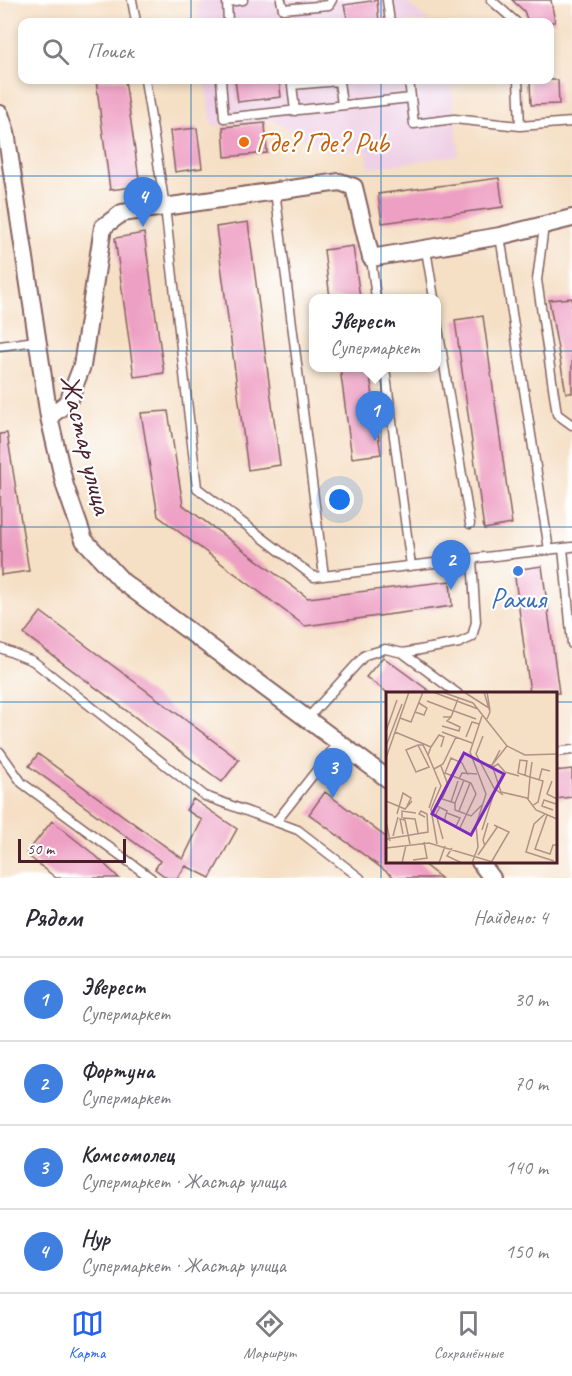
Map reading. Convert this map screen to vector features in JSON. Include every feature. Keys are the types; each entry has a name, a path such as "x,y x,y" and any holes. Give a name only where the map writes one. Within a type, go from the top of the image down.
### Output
{"street":[{"name":"Жастар улица","path":"0,114 6,132 35,341 49,417 65,486 84,540 123,582 386,778"},
{"path":"49,417 68,402 82,366 103,227 122,213 340,182 354,187 370,258 500,236 572,218"},
{"path":"481,863 492,878"}],"lane":[{"path":"132,0 134,18"},
{"path":"228,18 226,2 243,0"},
{"path":"281,0 283,9 329,4 332,0"},
{"path":"387,0 389,18"},
{"path":"490,0 511,18"},
{"path":"146,84 165,207 196,488 314,577 567,548 572,644"},
{"path":"221,84 224,118 411,98"},
{"path":"295,111 292,85 304,84"},
{"path":"339,84 342,105"},
{"path":"409,84 414,123 454,120 520,126 572,122"},
{"path":"518,84 520,126"},
{"path":"274,191 324,576"},
{"path":"544,226 537,280 557,414 572,425"},
{"path":"500,236 549,550"},
{"path":"426,250 433,294"},
{"path":"370,258 375,294"},
{"path":"0,346 35,341"},
{"path":"441,347 470,524"},
{"path":"386,372 411,566"},
{"path":"307,719 365,655 385,649 403,653 459,643 472,637 476,622 472,559"},
{"path":"0,648 33,661 206,796 298,830 360,878"},
{"path":"403,653 457,692"},
{"path":"276,822 338,743"},
{"path":"557,752 572,750"},
{"path":"0,752 22,783 151,878"}],"shaded area":[{"path":"197,0 403,0 425,18 197,18"},
{"path":"206,84 451,84 459,155 369,168 367,151 328,152 272,120 212,126"}],"building":[{"path":"377,0 379,18 347,18 344,5"},
{"path":"512,0 551,0 555,22 554,18 527,18 524,11"},
{"path":"554,80 558,80 559,104 531,105 530,84 554,84"},
{"path":"97,84 126,84 140,186 110,190"},
{"path":"236,84 279,84 281,97 238,102"},
{"path":"265,123 267,153 225,157 223,127"},
{"path":"197,128 202,168 175,172 170,131"},
{"path":"499,178 503,207 382,223 378,194"},
{"path":"248,222 280,465 248,470 216,227"},
{"path":"144,233 164,373 134,377 115,238"},
{"path":"353,246 359,294 330,294 324,250"},
{"path":"572,298 572,393 566,393 549,300"},
{"path":"483,316 512,524 484,529 455,320"},
{"path":"341,372 370,372 381,454 352,458"},
{"path":"168,411 183,505 308,598 450,581 452,606 305,626 158,516 141,413"},
{"path":"7,433 29,571 1,575 0,434"},
{"path":"542,566 559,693 530,692 514,570"},
{"path":"41,612 239,760 222,782 24,634"},
{"path":"383,657 431,692 387,692 366,677"},
{"path":"38,754 183,859 202,820 186,810 193,799 237,829 210,878 186,866 177,878 167,878 155,869 160,861 29,766"},
{"path":"572,769 572,797 557,799 557,771"},
{"path":"325,792 386,837 386,863 422,863 441,878 395,878 309,814"},
{"path":"52,821 96,856 119,878 56,878 26,854"}],"place":[{"name":"Где? Где? Pub","path":"244,142"},
{"name":"Нур","path":"143,227"},
{"name":"Эверест","path":"375,441"},
{"name":"Рахия","path":"518,571"},
{"name":"Фортуна","path":"451,590"},
{"name":"Комсомолец","path":"333,798"}]}
